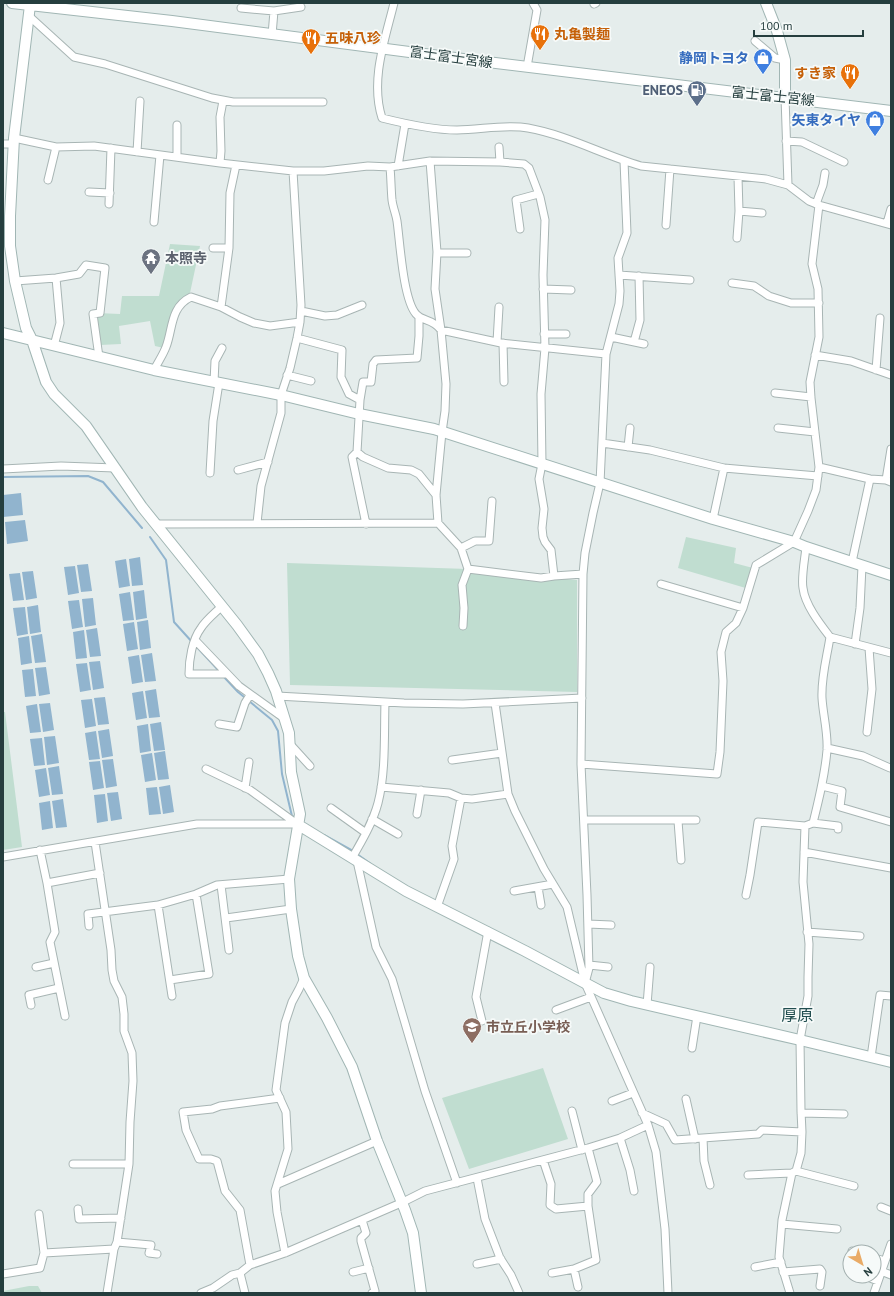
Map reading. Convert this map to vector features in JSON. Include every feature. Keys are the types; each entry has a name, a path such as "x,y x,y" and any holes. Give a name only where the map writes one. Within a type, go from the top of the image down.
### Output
{"street":[{"name":"富士富士宮線","path":"12,3 172,21 272,35 891,110"},
{"path":"394,3 383,48 377,87 382,118 414,126 456,130 510,127 528,128 575,142 641,166 766,179 788,185 809,201 818,205 889,224 891,209"},
{"path":"528,66 536,10 533,3"},
{"path":"766,3 777,31 785,60 788,185"},
{"path":"30,5 14,141 10,238 15,281 26,328 32,340 46,382 54,394 86,426 142,507 258,654 268,673 289,733 291,772 298,820 289,879 291,909 298,956 304,978 327,1018 352,1067 377,1141 413,1233 421,1293"},
{"path":"241,8 274,11 301,7"},
{"path":"272,35 274,11"},
{"path":"29,16 74,57 105,64 223,101 323,102"},
{"path":"754,41 775,58 785,60"},
{"path":"137,152 140,101"},
{"path":"220,164 220,117 223,101"},
{"path":"398,166 405,124"},
{"path":"177,125 177,157"},
{"path":"3,144 14,141 56,148 94,146 220,164 293,171 324,171 368,166 390,167 430,161 500,162 524,164 529,168 545,220 543,243 545,348 540,394 542,464 539,479 544,509 542,528 543,537 550,550 554,576"},
{"path":"786,141 802,142 844,162"},
{"path":"499,147 500,162"},
{"path":"48,180 56,148"},
{"path":"109,204 111,148"},
{"path":"154,222 160,155"},
{"path":"430,161 437,253 435,289 441,330 446,384 445,411 436,495 438,523 461,548 468,569 462,584 464,608 463,626"},
{"path":"585,983 589,965 581,764 582,574 592,513 600,483 606,354 620,291 618,258 627,233 624,161"},
{"path":"222,307 229,248 230,193 236,165"},
{"path":"390,167 392,202 397,219 404,280 408,297 415,313 419,317 436,323 441,330 500,342 606,354"},
{"path":"666,225 670,169"},
{"path":"257,523 261,486 281,413 281,395 300,322 301,311 293,171"},
{"path":"581,764 717,774 720,752 723,681 721,652 726,632 736,623 744,608 756,566 794,542 816,490 820,467 810,382 819,336 819,303 818,289 812,264 818,205 825,173"},
{"path":"737,238 739,211 738,176"},
{"path":"89,192 110,193"},
{"path":"520,229 516,200 538,194"},
{"path":"739,211 762,213"},
{"path":"213,248 229,248"},
{"path":"437,253 467,253"},
{"path":"15,281 56,278 79,274 86,266 106,268 100,312 93,314 99,357"},
{"path":"619,275 690,280"},
{"path":"634,342 640,320 639,276"},
{"path":"54,346 60,322 56,278"},
{"path":"732,282 754,286 769,296 791,303 819,303"},
{"path":"543,289 571,290"},
{"path":"154,370 166,346 173,319 182,301 190,297 222,307 240,318 254,323 270,326 300,322"},
{"path":"301,311 326,316 338,314 362,306"},
{"path":"499,307 500,342 504,382"},
{"path":"366,524 352,457 357,452 360,400 363,382 370,382 373,364 376,360 417,358 419,317"},
{"path":"876,370 880,318"},
{"path":"3,333 154,370 281,395 442,432 713,519 794,542 891,575"},
{"path":"544,334 566,334"},
{"path":"611,337 644,344"},
{"path":"297,338 342,350 341,377 349,394 360,400"},
{"path":"210,473 217,382 215,361 222,348"},
{"path":"815,355 851,361 891,375"},
{"path":"287,375 311,380"},
{"path":"775,393 811,397"},
{"path":"628,447 630,428"},
{"path":"778,428 815,432"},
{"path":"602,443 650,450 724,468 818,476"},
{"path":"820,467 870,480 888,481 891,449"},
{"path":"357,452 363,458 388,468 411,470 419,474 436,495"},
{"path":"238,470 268,462"},
{"path":"3,469 61,466 116,468"},
{"path":"713,519 724,468"},
{"path":"855,644 860,608 857,564 870,480"},
{"path":"461,548 475,541 490,541 492,501"},
{"path":"156,524 438,523"},
{"path":"806,547 802,587 817,620 830,637 891,653"},
{"path":"468,569 541,578 582,574"},
{"path":"662,584 744,608"},
{"path":"221,607 201,628 194,643 189,666 190,674 226,674"},
{"path":"813,822 822,786 827,748 822,698 823,678 830,637"},
{"path":"194,643 239,686 285,719"},
{"path":"867,732 872,689 869,648"},
{"path":"219,724 237,727 245,703 250,695"},
{"path":"277,696 385,702 463,704 582,698"},
{"path":"385,702 381,787 378,803 372,820 355,856 376,947 392,979 425,1092 457,1183"},
{"path":"495,702 508,794 544,869 566,906 585,983 590,997 648,1125 656,1152 665,1229 668,1293"},
{"path":"290,744 310,766"},
{"path":"827,748 863,756 890,768"},
{"path":"452,760 502,753"},
{"path":"245,788 249,762"},
{"path":"206,769 245,788 298,820 355,856 406,891 438,902 488,931 604,993 647,1005 891,1062"},
{"path":"822,786 842,791 840,807 891,822"},
{"path":"381,787 449,793 461,798 472,800 508,794"},
{"path":"417,814 421,790"},
{"path":"438,902 454,860 452,846 461,798"},
{"path":"331,808 366,833"},
{"path":"3,857 197,824 298,820"},
{"path":"372,820 398,834"},
{"path":"584,820 696,820"},
{"path":"678,821 681,860"},
{"path":"746,895 758,822 805,826 813,822 838,826 838,829"},
{"path":"790,1293 779,1257 782,1224 794,1172 801,1152 800,1040 808,996 809,944 803,882 805,826"},
{"path":"95,842 111,950 112,970 114,981 122,997 124,1030 132,1053 133,1081 129,1164 107,1293"},
{"path":"40,850 47,883 54,932 50,942 65,1016"},
{"path":"804,852 891,868"},
{"path":"47,883 100,873"},
{"path":"89,926 88,914 158,906 221,885 289,879"},
{"path":"514,891 553,884"},
{"path":"221,885 229,950"},
{"path":"538,887 541,905"},
{"path":"170,980 209,974 196,894"},
{"path":"158,906 172,996"},
{"path":"226,918 291,909"},
{"path":"588,924 611,925"},
{"path":"482,1021 476,997 488,931"},
{"path":"807,932 860,936"},
{"path":"36,966 54,963"},
{"path":"589,965 608,967"},
{"path":"647,1005 650,967"},
{"path":"285,1253 277,1212 275,1191 288,1149 286,1112 276,1090 285,1022 292,1002 304,978"},
{"path":"31,1005 29,995 59,988"},
{"path":"871,1057 880,995 891,994"},
{"path":"556,1010 590,997"},
{"path":"692,1048 697,1016"},
{"path":"612,1101 633,1093"},
{"path":"250,1265 240,1210 225,1190 217,1161 212,1159 199,1159 186,1130 183,1112 280,1098"},
{"path":"686,1099 695,1139"},
{"path":"552,1274 574,1269 596,1260 588,1206 588,1194 597,1182 572,1111"},
{"path":"642,1113 666,1124 675,1140 758,1134 762,1130 802,1132"},
{"path":"801,1113 844,1114"},
{"path":"201,1293 213,1288 250,1265 285,1253 401,1203 425,1191 585,1149 620,1138 648,1125"},
{"path":"620,1138 630,1170 634,1191"},
{"path":"703,1138 704,1161 710,1185"},
{"path":"278,1184 377,1141"},
{"path":"543,1160 551,1184 550,1205 556,1209 588,1206"},
{"path":"73,1164 129,1164"},
{"path":"748,1174 794,1172 854,1186"},
{"path":"477,1178 485,1218 501,1259 511,1275 519,1293"},
{"path":"882,1207 891,1211"},
{"path":"78,1209 80,1219 121,1218"},
{"path":"3,1274 40,1268 44,1253 39,1214"},
{"path":"362,1220 366,1233 361,1238 361,1241 375,1291 372,1293"},
{"path":"782,1224 837,1229"},
{"path":"882,1269 891,1244"},
{"path":"44,1253 116,1246 151,1245 149,1253 156,1254"},
{"path":"478,1264 501,1259"},
{"path":"755,1266 781,1262"},
{"path":"883,1266 891,1275"},
{"path":"353,1272 369,1268"},
{"path":"574,1269 578,1287"},
{"path":"783,1272 820,1269 822,1272 820,1286"},
{"path":"240,1272 245,1293"}],"green space":[{"path":"170,244 200,246 190,293 181,302 164,348 155,346 150,321 119,326 121,344 100,345 97,313 120,314 122,296 159,296"},
{"path":"686,537 736,548 734,563 753,568 749,589 678,568"},
{"path":"287,563 468,569 577,580 577,692 290,685"},
{"path":"3,712 5,712 22,847 3,850"},
{"path":"543,1068 568,1139 469,1169 442,1098"},
{"path":"29,1286 38,1286 42,1293 3,1293 3,1291"}],"water":[{"path":"21,493 23,515 3,517 3,495"},
{"path":"25,520 28,541 7,544 5,522"},
{"path":"140,557 143,585 132,586 129,559"},
{"path":"126,559 130,586 119,588 115,561"},
{"path":"88,564 92,591 81,592 77,565"},
{"path":"75,566 79,593 68,595 64,567"},
{"path":"33,571 37,598 26,600 22,572"},
{"path":"20,573 24,600 13,601 9,574"},
{"path":"144,590 147,618 136,620 133,592"},
{"path":"130,592 134,620 123,621 119,594"},
{"path":"93,598 96,625 85,627 82,599"},
{"path":"79,600 83,627 72,629 68,601"},
{"path":"38,605 41,632 30,634 27,607"},
{"path":"25,607 28,634 17,636 13,608"},
{"path":"148,620 151,648 140,650 137,622"},
{"path":"134,622 138,649 127,651 123,624"},
{"path":"97,628 101,656 90,657 86,630"},
{"path":"84,630 87,658 76,659 73,632"},
{"path":"42,634 46,662 35,663 31,636"},
{"path":"29,636 32,663 21,665 18,638"},
{"path":"152,653 156,681 145,682 141,655"},
{"path":"139,655 143,682 132,684 128,657"},
{"path":"100,661 104,688 93,690 89,662"},
{"path":"87,663 91,690 80,692 76,664"},
{"path":"46,667 50,694 39,696 35,668"},
{"path":"33,669 36,696 25,697 22,670"},
{"path":"156,689 160,717 149,718 145,691"},
{"path":"143,691 147,718 136,720 132,693"},
{"path":"105,697 109,724 98,725 94,698"},
{"path":"92,699 96,726 85,728 81,700"},
{"path":"50,703 54,730 43,732 39,704"},
{"path":"37,704 41,732 30,733 26,706"},
{"path":"161,722 165,750 154,751 150,724"},
{"path":"148,724 151,751 140,753 137,726"},
{"path":"109,729 113,756 102,758 98,731"},
{"path":"96,731 100,759 89,760 85,733"},
{"path":"55,736 59,763 47,765 44,737"},
{"path":"42,738 45,765 34,766 30,739"},
{"path":"165,751 169,779 158,780 154,753"},
{"path":"152,753 156,780 145,782 141,755"},
{"path":"113,759 117,786 106,788 102,760"},
{"path":"100,761 104,788 93,790 89,762"},
{"path":"59,766 63,794 52,795 48,768"},
{"path":"46,768 50,795 39,797 35,770"},
{"path":"170,785 174,812 163,814 159,787"},
{"path":"157,787 161,814 149,815 146,788"},
{"path":"118,792 122,819 111,821 107,793"},
{"path":"105,794 108,821 97,823 94,795"},
{"path":"63,799 67,827 56,828 52,801"},
{"path":"50,801 53,828 42,830 39,803"}],"waterway":[{"path":"3,477 88,476 103,482 142,528"},
{"path":"150,537 166,560 174,622 193,643"},
{"path":"196,646 220,672"},
{"path":"224,677 238,692 272,720 278,731 282,774 292,816 296,818"},
{"path":"324,835 353,851"},
{"path":"357,854 371,864"}],"place":[{"name":"丸亀製麺","path":"540,51"},
{"name":"五味八珍","path":"311,55"},
{"name":"静岡トヨタ","path":"763,75"},
{"name":"すき家","path":"850,90"},
{"name":"ENEOS","path":"697,107"},
{"name":"矢東タイヤ","path":"875,137"},
{"name":"本照寺","path":"151,275"},
{"name":"市立丘小学校","path":"472,1044"}],"district":[{"name":"厚原","path":"797,1015"}]}
